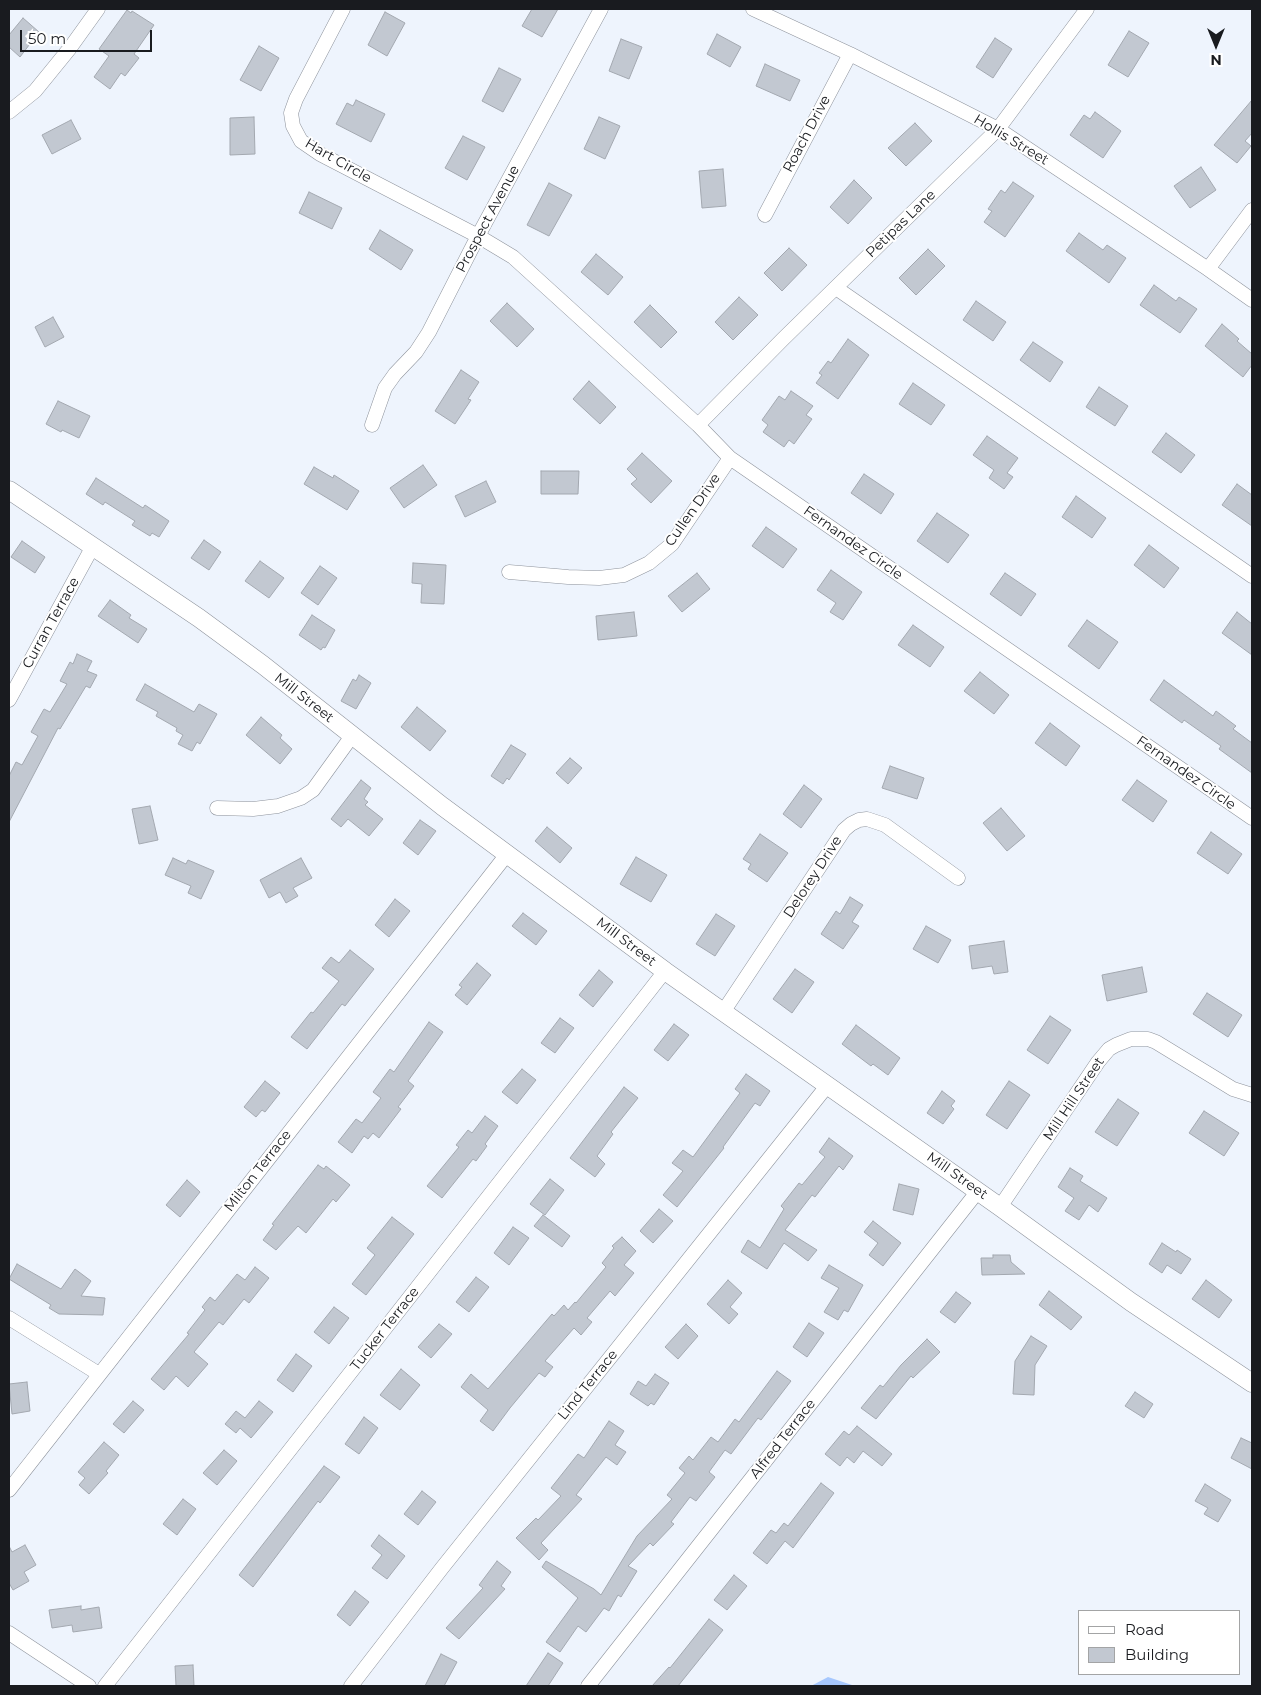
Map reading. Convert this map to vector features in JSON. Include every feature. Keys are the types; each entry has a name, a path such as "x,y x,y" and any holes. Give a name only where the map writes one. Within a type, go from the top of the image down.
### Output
{"street":[{"path":"9,112 35,91 70,48 98,9"},
{"name":"Hart Circle","path":"343,9 296,98 291,113 293,126 301,141 320,154 478,236"},
{"name":"Prospect Avenue","path":"372,425 385,388 395,374 416,352 429,332 478,236 601,9"},
{"name":"Hollis Street","path":"752,9 850,54 998,129 1252,300"},
{"name":"Petipas Lane","path":"698,425 998,129 1088,9"},
{"name":"Roach Drive","path":"765,215 850,54"},
{"path":"1208,269 1252,210"},
{"name":"Fernandez Circle","path":"478,236 513,258 698,425 730,458 1252,818"},
{"path":"836,288 1252,576"},
{"name":"Cullen Drive","path":"508,572 599,578 624,575 649,563 672,544 730,458"},
{"name":"Mill Street","path":"9,490 199,618 263,665 442,806 665,971 978,1191 1131,1302 1252,1383"},
{"name":"Curran Terrace","path":"9,700 93,546"},
{"path":"217,808 253,809 270,807 301,798 313,790 352,736"},
{"name":"Delorey Drive","path":"723,1012 844,830 858,820 867,819 885,825 958,878"},
{"name":"Milton Terrace","path":"9,1490 508,854"},
{"name":"Tucker Terrace","path":"105,1686 665,971"},
{"name":"Mill Hill Street","path":"1000,1207 1098,1062 1109,1049 1116,1045 1139,1039 1156,1042 1234,1089 1252,1095"},
{"name":"Lind Terrace","path":"352,1686 442,1568 827,1086"},
{"name":"Alfred Terrace","path":"588,1686 978,1191"},
{"path":"9,1318 99,1374"},
{"path":"9,1633 89,1686"}],"shaded area":[{"path":"828,1677 855,1686 811,1686"}],"building":[{"path":"532,9 558,9 542,37 522,26"},
{"path":"127,10 131,13 132,11 154,25 134,54 139,58 125,76 121,73 110,89 94,77 109,56 99,49"},
{"path":"385,12 405,23 387,56 368,45"},
{"path":"23,18 39,32 20,57 9,47 9,35"},
{"path":"1129,31 1149,43 1128,77 1108,65"},
{"path":"717,34 741,47 730,67 707,54"},
{"path":"995,38 1012,49 993,78 976,67"},
{"path":"621,39 642,47 629,79 609,71"},
{"path":"259,46 279,58 261,91 240,80"},
{"path":"765,64 800,80 790,101 756,86"},
{"path":"499,68 521,79 503,112 482,101"},
{"path":"356,100 385,114 371,142 336,124 347,103 353,106"},
{"path":"1252,100 1252,133 1245,141 1251,146 1237,163 1214,145"},
{"path":"1095,112 1121,131 1103,158 1070,135 1084,115 1090,119"},
{"path":"254,117 255,154 230,155 230,118"},
{"path":"599,117 620,126 605,159 584,149"},
{"path":"71,120 81,139 52,154 42,135"},
{"path":"915,123 932,141 906,166 888,148"},
{"path":"463,136 485,147 467,180 445,168"},
{"path":"1201,167 1216,190 1190,208 1174,186"},
{"path":"723,169 726,206 702,208 699,171"},
{"path":"854,180 872,198 848,224 830,207"},
{"path":"1013,182 1034,196 1005,237 984,222 992,211 988,209 1001,190 1005,193"},
{"path":"549,183 572,195 549,236 527,225"},
{"path":"309,192 342,208 332,229 299,213"},
{"path":"380,230 413,250 401,270 369,249"},
{"path":"1079,233 1103,250 1107,245 1126,258 1109,283 1066,251"},
{"path":"789,248 807,265 782,291 764,273"},
{"path":"928,249 945,266 916,295 899,278"},
{"path":"596,254 623,277 608,295 581,272"},
{"path":"1154,285 1176,301 1179,297 1197,309 1180,333 1140,305"},
{"path":"739,297 758,315 733,340 715,322"},
{"path":"976,301 1006,322 993,341 963,320"},
{"path":"507,303 534,329 517,347 490,321"},
{"path":"650,305 677,332 661,348 634,322"},
{"path":"53,317 64,337 45,347 35,327"},
{"path":"1222,324 1252,354 1252,365 1243,377 1205,346"},
{"path":"848,339 869,355 838,399 816,383 822,375 819,373 828,361 831,363"},
{"path":"1033,342 1063,362 1050,382 1020,360"},
{"path":"461,370 479,382 468,399 471,400 455,424 435,411"},
{"path":"589,381 616,407 600,424 573,399"},
{"path":"913,383 945,405 931,425 899,404"},
{"path":"1099,387 1128,406 1115,426 1086,407"},
{"path":"791,391 813,406 806,415 812,419 794,444 789,440 784,447 763,432 768,425 762,420 779,396 785,400"},
{"path":"58,401 90,416 79,438 62,430 61,432 46,424"},
{"path":"1166,433 1195,455 1181,473 1152,452"},
{"path":"987,436 1018,458 1007,473 1013,477 1004,489 989,478 994,470 973,455"},
{"path":"642,453 672,481 651,503 631,484 637,479 627,469"},
{"path":"423,465 437,485 404,508 390,488"},
{"path":"314,467 333,478 334,475 359,491 347,510 304,484"},
{"path":"541,471 579,471 578,494 541,494"},
{"path":"864,474 894,494 881,514 851,493"},
{"path":"96,478 143,508 145,505 169,521 159,537 152,533 150,536 132,525 135,521 105,502 103,505 86,494"},
{"path":"486,481 496,502 465,517 455,496"},
{"path":"1237,484 1252,495 1252,526 1222,505"},
{"path":"1076,496 1106,518 1092,538 1062,517"},
{"path":"937,513 969,535 948,563 917,541"},
{"path":"766,527 797,549 783,568 752,546"},
{"path":"204,540 221,552 209,570 191,558"},
{"path":"22,541 45,557 35,573 11,557"},
{"path":"1149,545 1179,568 1164,588 1134,565"},
{"path":"260,561 284,578 269,598 245,581"},
{"path":"413,563 446,565 444,604 421,603 422,584 412,583"},
{"path":"320,566 337,578 318,605 301,593"},
{"path":"831,570 862,592 843,620 830,612 836,603 817,590"},
{"path":"697,573 710,589 682,612 668,596"},
{"path":"1005,573 1036,594 1021,616 990,594"},
{"path":"110,600 131,615 129,618 147,629 138,643 98,616"},
{"path":"634,612 637,636 598,640 596,616"},
{"path":"1237,612 1252,624 1252,655 1222,633"},
{"path":"312,615 335,630 325,648 323,647 321,650 299,635"},
{"path":"1087,620 1118,642 1099,669 1068,646"},
{"path":"913,625 944,647 930,667 898,645"},
{"path":"77,654 92,661 87,671 97,675 90,688 86,686 60,729 58,728 9,822 9,776 16,762 22,765 38,736 31,732 44,709 50,712 67,684 60,681 70,662 73,664"},
{"path":"980,672 1009,695 994,714 964,691"},
{"path":"359,675 371,683 356,709 341,701 353,679 356,681"},
{"path":"1164,680 1213,716 1216,711 1236,726 1233,729 1252,743 1252,773 1219,749 1221,746 1184,720 1182,723 1150,700"},
{"path":"145,684 194,712 199,704 217,714 200,744 197,742 192,751 178,744 183,735 176,731 177,728 156,716 158,712 136,700"},
{"path":"417,707 446,731 430,751 401,727"},
{"path":"261,717 282,735 280,738 292,749 280,764 246,735"},
{"path":"1050,723 1080,746 1066,766 1035,743"},
{"path":"511,745 526,754 509,780 507,778 503,784 491,776"},
{"path":"570,758 582,768 568,784 556,773"},
{"path":"890,766 924,778 917,799 882,788"},
{"path":"361,780 371,788 364,799 368,802 365,805 383,819 369,836 348,819 341,827 331,819"},
{"path":"1137,780 1167,801 1153,822 1122,800"},
{"path":"804,785 822,799 801,828 783,814"},
{"path":"150,806 158,840 139,844 132,809"},
{"path":"1001,808 1025,836 1007,851 983,823"},
{"path":"420,820 436,831 418,855 403,843"},
{"path":"547,827 572,848 560,863 535,841"},
{"path":"1211,832 1242,854 1228,874 1197,853"},
{"path":"760,834 788,853 767,882 748,869 751,864 743,859"},
{"path":"636,857 667,875 651,902 620,884"},
{"path":"173,858 186,864 188,860 214,871 201,899 188,893 191,886 165,875"},
{"path":"301,858 312,878 293,888 298,896 286,903 280,892 269,898 260,880"},
{"path":"850,897 863,905 852,922 859,926 843,949 821,934 836,911 840,914"},
{"path":"395,899 410,911 389,937 375,925"},
{"path":"523,913 547,931 536,945 512,926"},
{"path":"716,914 735,926 715,956 696,944"},
{"path":"926,926 951,940 938,963 913,949"},
{"path":"1004,941 1008,972 994,974 992,966 972,969 969,946"},
{"path":"350,950 374,969 345,1006 342,1004 307,1049 291,1037 339,981 322,968 331,957 339,963"},
{"path":"477,963 491,975 467,1005 455,995 462,987 459,985"},
{"path":"1142,967 1147,992 1107,1001 1102,975"},
{"path":"795,969 814,982 792,1013 773,999"},
{"path":"599,970 613,982 593,1007 579,995"},
{"path":"1207,993 1242,1015 1228,1037 1193,1014"},
{"path":"1050,1016 1071,1030 1048,1064 1027,1050"},
{"path":"560,1018 574,1028 555,1053 541,1043"},
{"path":"429,1022 443,1032 408,1081 414,1086 398,1107 401,1109 379,1138 373,1133 368,1139 364,1136 352,1153 338,1142 356,1119 362,1123 381,1098 373,1092 390,1069 394,1072"},
{"path":"674,1024 689,1035 668,1061 654,1050"},
{"path":"856,1025 900,1058 888,1075 873,1064 871,1066 842,1044"},
{"path":"522,1069 536,1080 517,1104 502,1092"},
{"path":"746,1074 770,1091 760,1106 755,1103 724,1148 677,1207 663,1195 683,1171 672,1163 683,1150 693,1157 740,1093 735,1089"},
{"path":"265,1081 280,1093 265,1112 262,1110 256,1117 244,1107"},
{"path":"1009,1081 1030,1095 1007,1129 986,1115"},
{"path":"624,1087 638,1098 611,1132 613,1134 597,1156 605,1164 595,1177 570,1158"},
{"path":"942,1091 955,1101 951,1106 954,1109 943,1124 927,1113"},
{"path":"1118,1099 1139,1113 1117,1146 1095,1132"},
{"path":"1204,1111 1239,1133 1224,1156 1189,1133"},
{"path":"485,1116 498,1126 476,1161 473,1159 442,1198 427,1186 459,1147 456,1145 468,1130 472,1133"},
{"path":"829,1138 853,1156 843,1170 839,1166 815,1197 812,1195 785,1230 817,1250 808,1261 784,1243 767,1269 741,1252 748,1240 760,1248 784,1209 781,1206 799,1183 802,1185 825,1157 819,1152"},
{"path":"318,1165 324,1169 326,1166 350,1185 336,1202 333,1199 306,1233 298,1226 276,1250 263,1240 274,1225 272,1224"},
{"path":"1070,1168 1083,1176 1080,1181 1107,1198 1098,1212 1089,1205 1079,1220 1065,1211 1074,1198 1058,1187"},
{"path":"550,1179 564,1190 545,1215 530,1204"},
{"path":"187,1180 200,1192 180,1217 166,1205"},
{"path":"899,1184 919,1189 913,1215 893,1210"},
{"path":"659,1209 673,1221 653,1243 640,1231"},
{"path":"543,1215 570,1236 562,1247 534,1226"},
{"path":"392,1217 414,1234 366,1295 352,1284 375,1255 367,1248"},
{"path":"873,1221 901,1243 883,1266 869,1255 878,1243 864,1232"},
{"path":"513,1227 529,1238 509,1265 494,1253"},
{"path":"622,1237 636,1251 624,1265 634,1273 615,1296 610,1291 587,1318 592,1322 581,1335 574,1328 545,1361 553,1367 545,1377 539,1373 493,1431 480,1421 488,1410 461,1387 471,1374 488,1389 552,1314 554,1316 564,1305 568,1310 576,1303 606,1267 602,1263 614,1248 612,1246"},
{"path":"1162,1243 1191,1259 1181,1274 1167,1265 1162,1273 1149,1264"},
{"path":"993,1255 1010,1255 1011,1262 1025,1274 982,1275 981,1258 993,1258"},
{"path":"17,1264 61,1289 75,1269 91,1281 81,1296 105,1298 103,1315 59,1314 49,1308 51,1305 9,1279"},
{"path":"829,1265 863,1285 848,1312 844,1310 838,1320 824,1312 839,1288 821,1278"},
{"path":"255,1267 269,1278 249,1303 244,1299 223,1325 219,1322 194,1352 208,1364 188,1387 176,1376 164,1390 151,1379 189,1334 187,1333 205,1310 202,1307 210,1297 215,1301 237,1274 245,1280"},
{"path":"476,1277 489,1287 469,1312 456,1302"},
{"path":"728,1280 742,1293 730,1307 738,1314 729,1324 707,1304"},
{"path":"1206,1280 1232,1300 1219,1318 1192,1299"},
{"path":"1049,1291 1082,1317 1071,1330 1039,1305"},
{"path":"956,1292 971,1303 955,1323 940,1312"},
{"path":"334,1307 349,1318 329,1344 314,1332"},
{"path":"809,1323 824,1333 807,1357 793,1347"},
{"path":"439,1324 452,1334 431,1358 418,1347"},
{"path":"686,1324 698,1336 678,1359 665,1347"},
{"path":"1031,1336 1047,1346 1035,1365 1034,1395 1013,1394 1015,1361"},
{"path":"927,1339 940,1352 913,1378 911,1376 876,1419 861,1408 880,1385 883,1387 901,1365"},
{"path":"296,1354 312,1366 293,1392 277,1380"},
{"path":"401,1369 420,1385 400,1410 380,1395"},
{"path":"777,1371 791,1381 761,1420 758,1418 731,1454 725,1450 709,1472 715,1477 696,1501 690,1497 671,1522 674,1524 653,1546 650,1543 628,1566 637,1571 621,1597 618,1595 609,1611 604,1608 586,1632 578,1626 560,1652 546,1642 578,1598 542,1567 546,1561 601,1595 637,1536 672,1499 667,1495 685,1473 679,1468 689,1456 693,1460 711,1437 718,1442 735,1419 739,1422"},
{"path":"655,1374 669,1383 654,1405 651,1403 648,1406 630,1394 638,1381 646,1386"},
{"path":"27,1382 30,1411 12,1414 9,1384"},
{"path":"1135,1392 1153,1404 1144,1418 1125,1406"},
{"path":"133,1401 144,1410 124,1433 113,1424"},
{"path":"259,1401 273,1412 251,1438 240,1428 236,1433 225,1424 236,1411 245,1418"},
{"path":"364,1417 378,1428 359,1454 345,1444"},
{"path":"609,1421 624,1431 615,1445 626,1452 617,1465 606,1457 576,1495 582,1499 541,1543 548,1550 539,1560 516,1538 536,1518 538,1520 561,1496 551,1488 578,1454 584,1458"},
{"path":"857,1426 892,1454 882,1466 863,1451 854,1463 847,1457 840,1466 825,1454 844,1431 849,1435"},
{"path":"1241,1438 1252,1443 1252,1469 1231,1458"},
{"path":"104,1442 119,1455 106,1471 108,1473 89,1494 79,1485 85,1478 78,1472"},
{"path":"224,1450 237,1461 217,1485 203,1473"},
{"path":"324,1466 340,1477 320,1503 318,1501 253,1587 239,1575"},
{"path":"821,1483 834,1493 793,1548 785,1541 767,1564 753,1553 771,1530 776,1533 784,1523 788,1526"},
{"path":"1205,1484 1231,1500 1218,1522 1204,1514 1208,1508 1195,1501"},
{"path":"422,1491 436,1502 418,1525 404,1514"},
{"path":"183,1499 196,1509 177,1535 163,1524"},
{"path":"379,1535 405,1556 387,1579 372,1568 382,1555 371,1546"},
{"path":"25,1545 36,1565 24,1572 29,1581 13,1590 9,1583 9,1546 12,1552"},
{"path":"497,1561 511,1572 501,1586 505,1589 459,1639 446,1628 483,1588 479,1585"},
{"path":"734,1575 747,1586 727,1610 714,1600"},
{"path":"355,1591 369,1602 350,1626 337,1615"},
{"path":"81,1606 81,1610 99,1607 102,1628 73,1632 72,1625 52,1628 49,1610"},
{"path":"709,1619 723,1630 678,1686 652,1686 670,1668"},
{"path":"548,1653 563,1663 548,1686 526,1686"},
{"path":"441,1654 457,1662 444,1686 425,1686"},
{"path":"193,1665 194,1686 176,1686 175,1666"}]}
